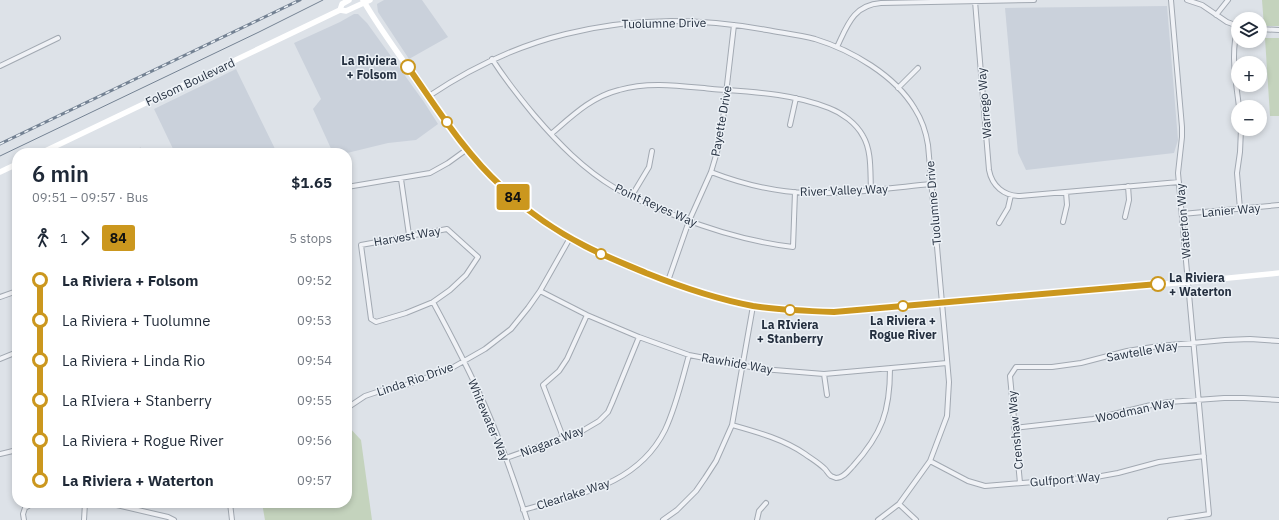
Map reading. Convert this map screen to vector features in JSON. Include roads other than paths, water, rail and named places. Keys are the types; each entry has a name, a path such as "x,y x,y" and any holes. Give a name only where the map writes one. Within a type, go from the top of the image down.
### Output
{"street":[{"name":"Folsom Boulevard","path":"340,10 342,4 349,0"},
{"path":"837,47 850,19 869,5 881,3 1034,0"},
{"name":"Waterton Way","path":"1170,520 1209,514 1179,182 1182,127 1171,0"},
{"path":"1187,0 1202,5 1231,24"},
{"path":"1216,15 1228,0"},
{"name":"Folsom Boulevard","path":"51,148 340,10 346,11 366,1"},
{"path":"366,1 386,36 466,150 501,187 533,213 570,238 618,261 668,281 719,298 753,306 797,311 834,312 1188,282 1279,272"},
{"name":"Warrego Way","path":"975,1 990,174 998,187 1011,195"},
{"name":"Tuolumne Drive","path":"429,96 460,76 492,59 541,40 603,26 673,20 734,25 814,39 837,47 869,64 898,88 915,108 923,126 928,145 949,382 947,416 930,461 899,504 878,520"},
{"name":"Payette Drive","path":"668,281 689,221 711,172 717,152 722,128 734,25"},
{"path":"1267,29 1279,30"},
{"path":"0,66 58,38"},
{"path":"1234,48 1238,100"},
{"name":"Point Reyes Way","path":"492,59 516,93 572,156 600,179 631,197 689,221 736,237 774,245 793,246 795,192"},
{"path":"898,88 918,68"},
{"path":"551,134 586,105 596,99 629,87 655,85 767,93 796,98 836,111 849,119 864,136 868,150 871,190"},
{"path":"790,125 796,98"},
{"path":"1240,209 1237,173 1241,136"},
{"path":"352,186 430,173 448,164 466,150"},
{"path":"631,197 648,167 652,151"},
{"path":"0,172 12,166"},
{"name":"River Valley Way","path":"711,172 760,187 795,192 829,193 931,184"},
{"path":"401,179 409,235"},
{"path":"999,223 1008,208 1011,195 1020,196 1179,182"},
{"path":"1125,217 1129,200 1128,186"},
{"path":"1063,222 1067,205 1066,192"},
{"name":"Lanier Way","path":"1182,214 1279,205"},
{"name":"Harvest Way","path":"447,229 478,257 466,275 450,290 433,302 376,322 371,319 360,245 447,229"},
{"name":"Linda Rio Drive","path":"352,405 365,396 406,385 450,369 485,350 511,329 540,291 570,238"},
{"name":"Rawhide Way","path":"540,291 587,315 639,337 689,355 742,366 824,374 947,364"},
{"path":"0,297 12,293"},
{"name":"Whitewater Way","path":"433,302 487,410 506,458 527,520"},
{"path":"663,520 677,510 696,492 716,461 732,425 753,306"},
{"path":"563,437 543,385 559,371 567,359 587,315"},
{"name":"Niagara Way","path":"506,458 582,431 599,421 608,412 639,337"},
{"name":"Sawtelle Way","path":"1010,376 1016,367 1052,367 1081,363 1128,351 1159,346 1250,339 1279,341"},
{"path":"0,359 12,354"},
{"name":"Clearlake Way","path":"524,510 615,481 634,469 654,450 665,430 672,414 689,355"},
{"path":"732,425 762,433 788,445 814,460 830,475 836,478 844,476 870,446 880,427 887,406 890,390 890,369"},
{"path":"824,374 827,395"},
{"name":"Crenshaw Way","path":"1010,376 1020,483"},
{"name":"Woodman Way","path":"1014,428 1093,419 1151,405 1199,399 1244,398 1279,400"},
{"path":"0,454 12,451"},
{"name":"Gulfport Way","path":"930,461 976,485 985,486 1096,477 1118,473 1159,462 1204,456"},
{"path":"757,520 759,511 766,503"},
{"path":"899,504 916,520"},
{"path":"24,520 23,514 25,508"},
{"path":"84,520 85,508"},
{"path":"128,508 174,520"},
{"path":"231,508 232,520"}],"tram line":[{"path":"17,148 323,0"},
{"path":"0,156 12,150"}],"railway":[{"path":"0,144 300,0"}],"place":[{"name":"La Riviera + Folsom","path":"408,67"},
{"name":"La Riviera + Waterton","path":"1158,284"},
{"name":"La Riviera + Rogue River","path":"903,306"},
{"name":"La RIviera + Stanberry","path":"790,310"}]}
